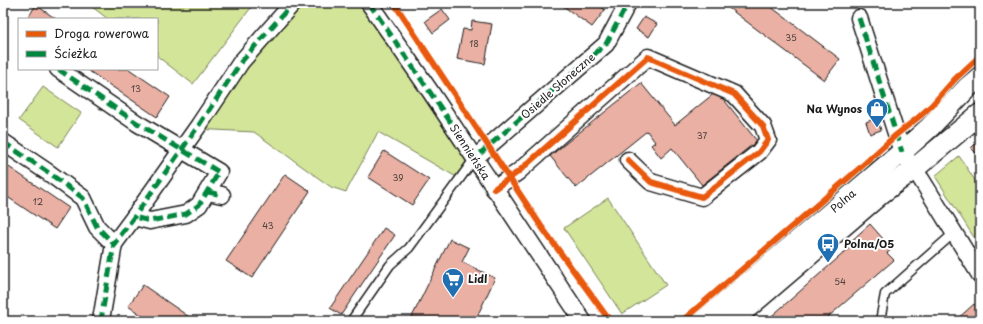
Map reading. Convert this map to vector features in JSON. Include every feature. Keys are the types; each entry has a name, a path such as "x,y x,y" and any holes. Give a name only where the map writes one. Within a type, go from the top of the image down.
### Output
{"street":[{"path":"103,321 101,320 114,244 182,150 241,62 292,3"},
{"name":"Siennieńska","path":"369,3 475,158 494,189 583,321"},
{"name":"Osiedle Słoneczne","path":"475,158 606,44 628,3"},
{"path":"859,18 902,152 980,275"},
{"path":"494,189 518,172 648,57 734,94 763,126 768,140 759,152 702,197 651,182 628,160"},
{"path":"59,70 137,123 220,172 215,193 186,214 150,221 134,217"},
{"name":"Polna","path":"703,321 902,152 930,127 968,87 980,77"},
{"name":"Polna","path":"732,321 883,192 914,169 980,114"},
{"path":"3,142 83,198 97,227 114,244"}],"lane":[{"path":"351,321 390,265 409,248 475,158"},
{"path":"880,321 885,294 954,233"}],"green space":[{"path":"87,3 250,3 253,5 193,84 158,57 158,18 107,18"},
{"path":"293,3 369,3 475,158 460,179 378,132 346,192 331,187 254,132 195,129"},
{"path":"43,87 81,113 58,147 19,120"},
{"path":"959,156 980,188 980,247 935,176"},
{"path":"608,198 666,285 622,314 564,228"}],"building":[{"path":"559,3 596,3 605,10 592,27"},
{"path":"722,3 766,3 840,59 824,80"},
{"path":"36,5 55,18 28,18"},
{"path":"442,9 450,20 433,33 425,21"},
{"path":"644,17 657,24 649,37 636,29"},
{"path":"472,21 492,24 485,64 457,59 463,29 471,30"},
{"path":"87,70 130,70 170,97 157,117"},
{"path":"641,83 675,125 717,91 757,141 702,185 672,148 661,158 651,145 655,142 647,131 576,188 550,156"},
{"path":"877,118 881,130 870,134 866,122"},
{"path":"980,140 980,157 971,148"},
{"path":"384,151 429,180 412,205 368,177"},
{"path":"3,163 69,208 55,229 3,194"},
{"path":"285,174 310,191 252,278 226,261"},
{"path":"870,224 892,249 887,253 894,260 828,317 831,321 766,321 854,244 851,241"},
{"path":"384,228 395,235 341,315 330,308"},
{"name":"Lidl","path":"450,239 469,248 462,262 495,278 475,321 410,321"},
{"path":"143,285 195,321 150,321 128,306"},
{"path":"974,304 980,311 980,321 955,321"}],"marked path":[{"path":"103,321 101,320 114,244 199,125 241,62 293,3"},
{"path":"369,3 475,158 606,44 628,3"},
{"path":"859,18 902,152"},
{"path":"59,70 137,123 219,172 199,205 186,214 150,221 134,217"},
{"path":"3,142 83,198 97,227 114,244"},
{"path":"208,192 222,195"}],"cycle path":[{"path":"394,3 541,226 610,321"},
{"path":"682,321 896,135 920,116 955,79 980,56"},
{"path":"494,189 518,172 648,57 734,94 763,126 768,140 759,152 702,197 651,182 628,160"}],"place":[{"name":"Na Wynos","path":"877,128"},
{"name":"Polna/05","path":"828,264"},
{"name":"Lidl","path":"453,298"}]}
